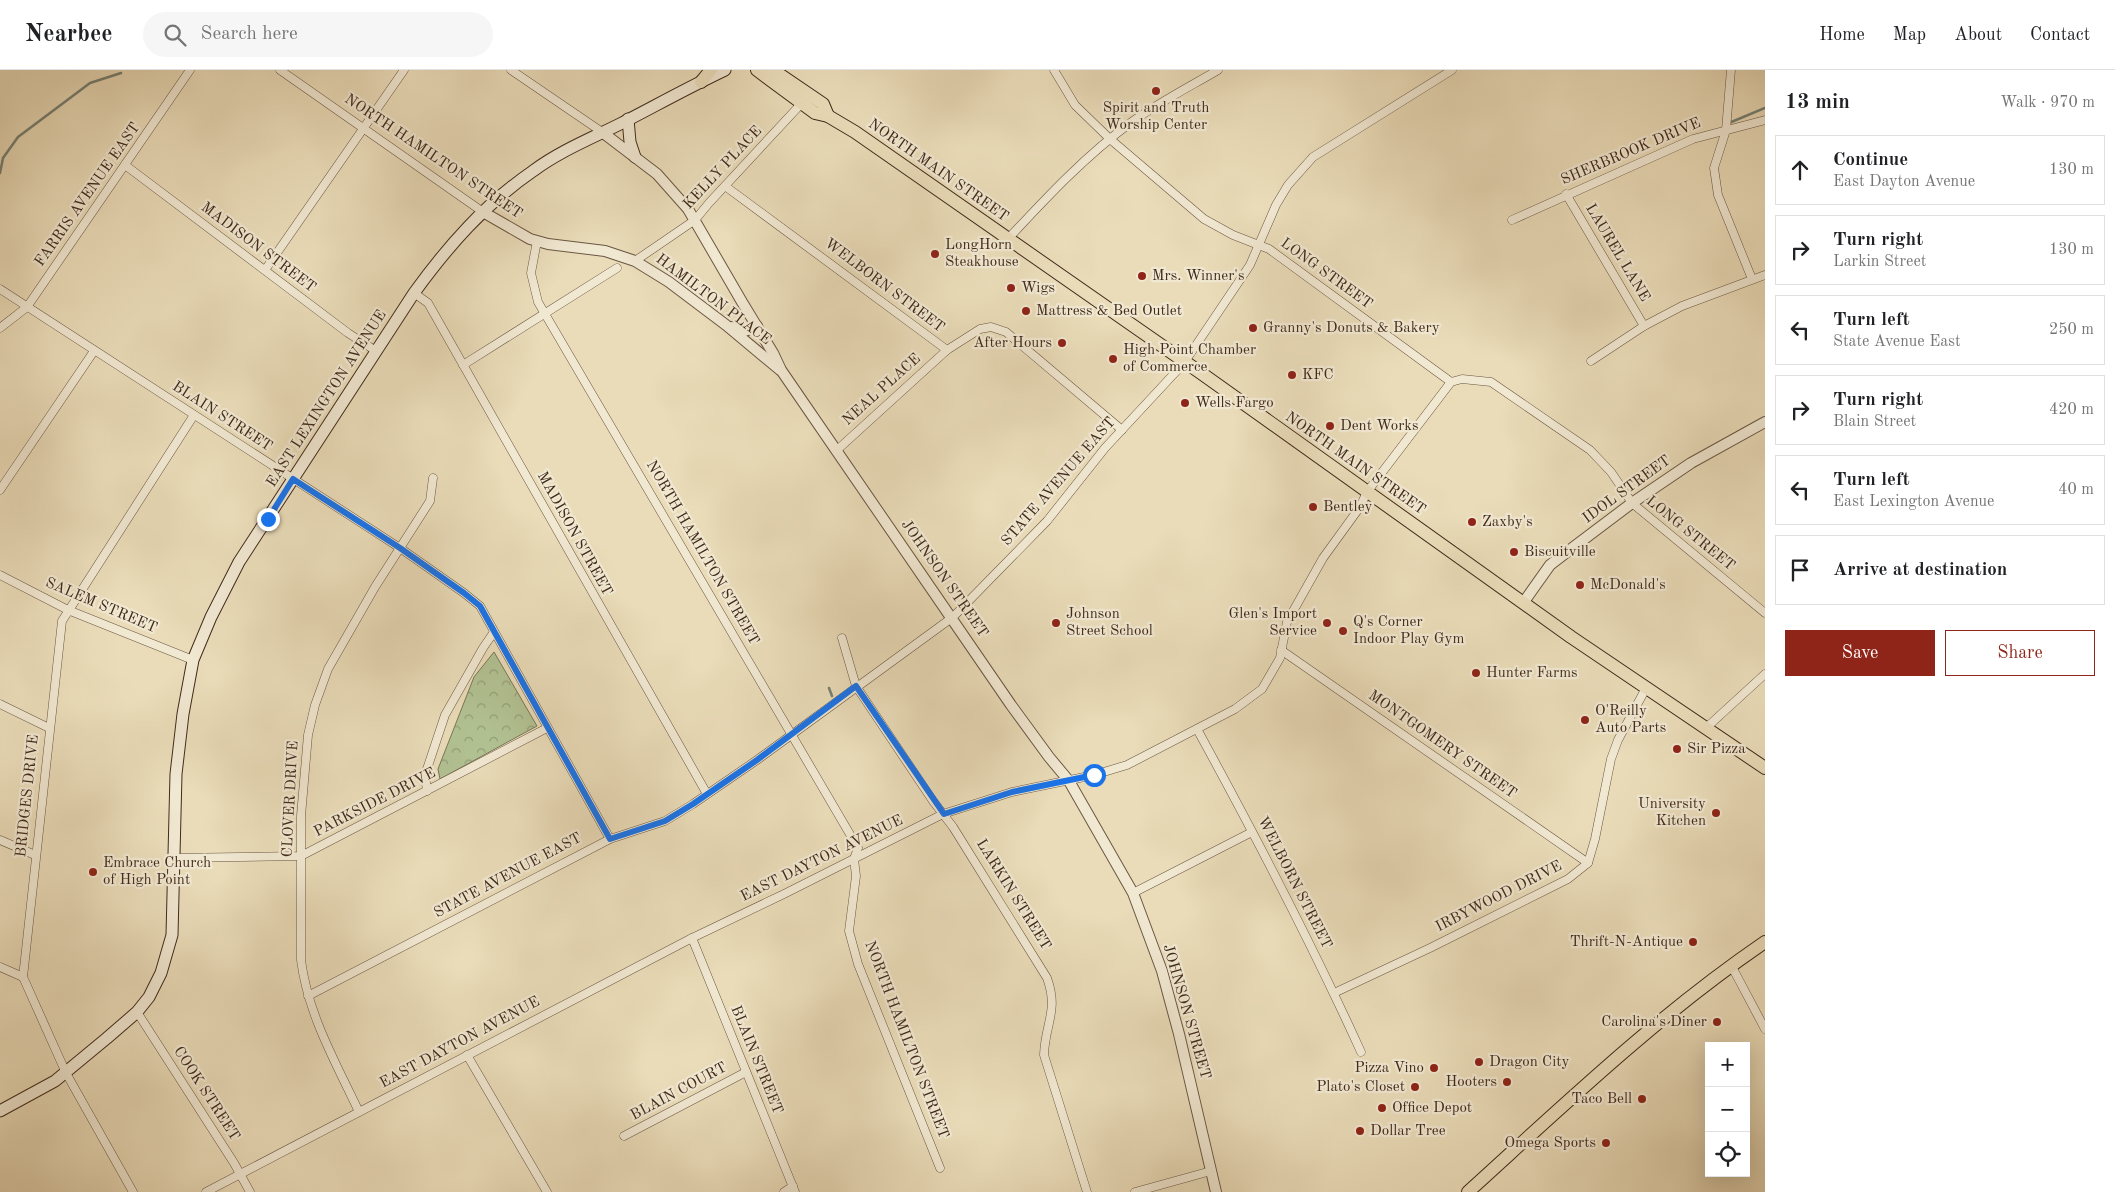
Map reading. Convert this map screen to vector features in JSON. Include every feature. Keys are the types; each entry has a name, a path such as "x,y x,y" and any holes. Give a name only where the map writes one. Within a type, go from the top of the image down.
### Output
{"main road":[{"path":"701,82 711,70"},
{"name":"EAST LEXINGTON AVENUE","path":"0,1111 66,1073 137,1012 149,997 161,973 172,935 176,774 183,714 193,660 227,584 414,292 442,255 483,212 533,170 572,146 724,70"},
{"name":"NORTH MAIN STREET","path":"757,70 815,113 828,116 855,132 1523,603 1765,768"},
{"name":"NORTH MAIN STREET","path":"777,72 823,104 828,116"},
{"path":"628,119 630,142 635,157"},
{"path":"1468,1192 1590,1081 1670,1013 1731,965 1765,942"}],"street":[{"name":"FARRIS AVENUE EAST","path":"0,328 27,307 190,70"},
{"name":"NORTH HAMILTON STREET","path":"280,70 483,212 506,227 536,241 531,273 533,286 545,314 858,848 854,859 856,876 849,931 858,964 940,1168"},
{"path":"265,270 404,70"},
{"name":"JOHNSON STREET","path":"511,70 602,132 657,174 688,208 773,352 781,370 1049,757 1069,781 1133,893 1162,971 1216,1192"},
{"name":"LONG STREET","path":"1054,70 1076,105 1110,139 1204,219 1233,235 1269,249 1452,382 1462,379 1491,382 1590,450 1611,472 1632,503 1765,613"},
{"path":"1007,240 1057,186 1110,139 1154,107 1218,70"},
{"name":"STATE AVENUE EAST","path":"308,996 610,839 665,821 707,794 953,617 1047,521 1122,430 1184,363 1250,265 1276,205 1288,185 1313,157 1452,70"},
{"path":"1731,70 1726,130 1714,168 1718,195 1752,280"},
{"name":"KELLY PLACE","path":"635,261 695,220 801,104"},
{"name":"SHERBROOK DRIVE","path":"1512,220 1693,138 1765,120"},
{"name":"MADISON STREET","path":"125,165 348,333 376,351"},
{"name":"WELBORN STREET","path":"725,186 947,350 980,330 991,326 1006,332 1122,430"},
{"name":"LAUREL LANE","path":"1566,194 1644,326"},
{"name":"HAMILTON PLACE","path":"536,241 605,251 635,261 669,282 781,370"},
{"path":"463,365 617,268"},
{"path":"1591,361 1644,326 1682,306 1765,275"},
{"name":"BLAIN STREET","path":"0,289 400,548 480,606 610,839"},
{"name":"MADISON STREET","path":"414,292 428,303 707,794"},
{"path":"726,325 744,332 756,326"},
{"name":"NEAL PLACE","path":"836,451 947,350"},
{"path":"0,490 94,351"},
{"name":"EAST DAYTON AVENUE","path":"206,1192 692,938 944,814 1012,792 1069,781 1127,765 1236,709 1262,689 1280,658 1287,622 1323,558 1360,507 1366,492 1452,382"},
{"name":"BRIDGES DRIVE","path":"23,977 62,621 194,415"},
{"name":"IDOL STREET","path":"1523,603 1550,565 1632,503 1691,463 1765,422"},
{"name":"CLOVER DRIVE","path":"359,1112 318,1027 303,980 301,960 301,856 304,774 308,735 315,705 328,669 375,587 430,501 433,478"},
{"name":"SALEM STREET","path":"0,575 68,610 193,660"},
{"path":"427,792 425,775 446,715 478,655 494,632"},
{"name":"LARKIN STREET","path":"842,638 856,686 944,814 1047,978 1053,995 1052,1012 1045,1039 1044,1055 1087,1192"},
{"name":"MONTGOMERY STREET","path":"1281,650 1588,863"},
{"path":"1706,728 1765,674"},
{"path":"1588,863 1595,839 1611,759 1618,740 1646,688"},
{"path":"0,704 49,728"},
{"name":"PARKSIDE DRIVE","path":"174,858 301,856 547,728"},
{"name":"WELBORN STREET","path":"1197,730 1252,832 1334,993 1361,1052"},
{"path":"1133,893 1252,832"},
{"path":"0,840 36,855"},
{"name":"IRBYWOOD DRIVE","path":"1334,993 1430,948 1568,879 1588,863"},
{"name":"BLAIN STREET","path":"692,938 794,1189"},
{"path":"1731,965 1765,1029"},
{"path":"0,967 23,977 66,1073 133,1192"},
{"name":"COOK STREET","path":"137,1012 234,1163 250,1192"},
{"path":"467,1055 546,1192"},
{"name":"BLAIN COURT","path":"624,1136 746,1072"},
{"path":"1135,1192 1211,1171"},
{"path":"784,1192 794,1189"}],"green space":[{"path":"494,652 537,726 440,779 438,769 474,677"}],"waterway":[{"path":"0,173 3,158 18,137 90,83 121,73"},
{"path":"1729,123 1765,108"},
{"path":"829,688 832,696"}],"place":[{"name":"Spirit and Truth Worship Center","path":"1156,91"},
{"name":"LongHorn Steakhouse","path":"935,254"},
{"name":"Mrs. Winner's","path":"1142,276"},
{"name":"Wigs","path":"1011,288"},
{"name":"Mattress & Bed Outlet","path":"1026,311"},
{"name":"Granny's Donuts & Bakery","path":"1253,328"},
{"name":"After Hours","path":"1062,343"},
{"name":"High Point Chamber of Commerce","path":"1113,359"},
{"name":"KFC","path":"1292,375"},
{"name":"Wells Fargo","path":"1185,403"},
{"name":"Dent Works","path":"1330,426"},
{"name":"Bentley","path":"1313,507"},
{"name":"Zaxby's","path":"1472,522"},
{"name":"Biscuitville","path":"1514,552"},
{"name":"McDonald's","path":"1580,585"},
{"name":"Johnson Street School","path":"1056,623"},
{"name":"Glen's Import Service","path":"1327,623"},
{"name":"Q's Corner Indoor Play Gym","path":"1343,631"},
{"name":"Hunter Farms","path":"1476,673"},
{"name":"O'Reilly Auto Parts","path":"1585,720"},
{"name":"Sir Pizza","path":"1677,749"},
{"name":"University Kitchen","path":"1716,813"},
{"name":"Embrace Church of High Point","path":"93,872"},
{"name":"Thrift-N-Antique","path":"1693,942"},
{"name":"Carolina's Diner","path":"1717,1022"},
{"name":"Dragon City","path":"1479,1062"},
{"name":"Pizza Vino","path":"1434,1068"},
{"name":"Hooters","path":"1507,1082"},
{"name":"Plato's Closet","path":"1415,1087"},
{"name":"Taco Bell","path":"1642,1099"},
{"name":"Office Depot","path":"1382,1108"},
{"name":"Dollar Tree","path":"1360,1131"},
{"name":"Omega Sports","path":"1606,1143"}],"route":[{"path":"268,519 293,479 400,548 480,606 610,839 665,821 693,804 757,760 856,686 933,801 944,814 1012,792 1094,775"}]}
